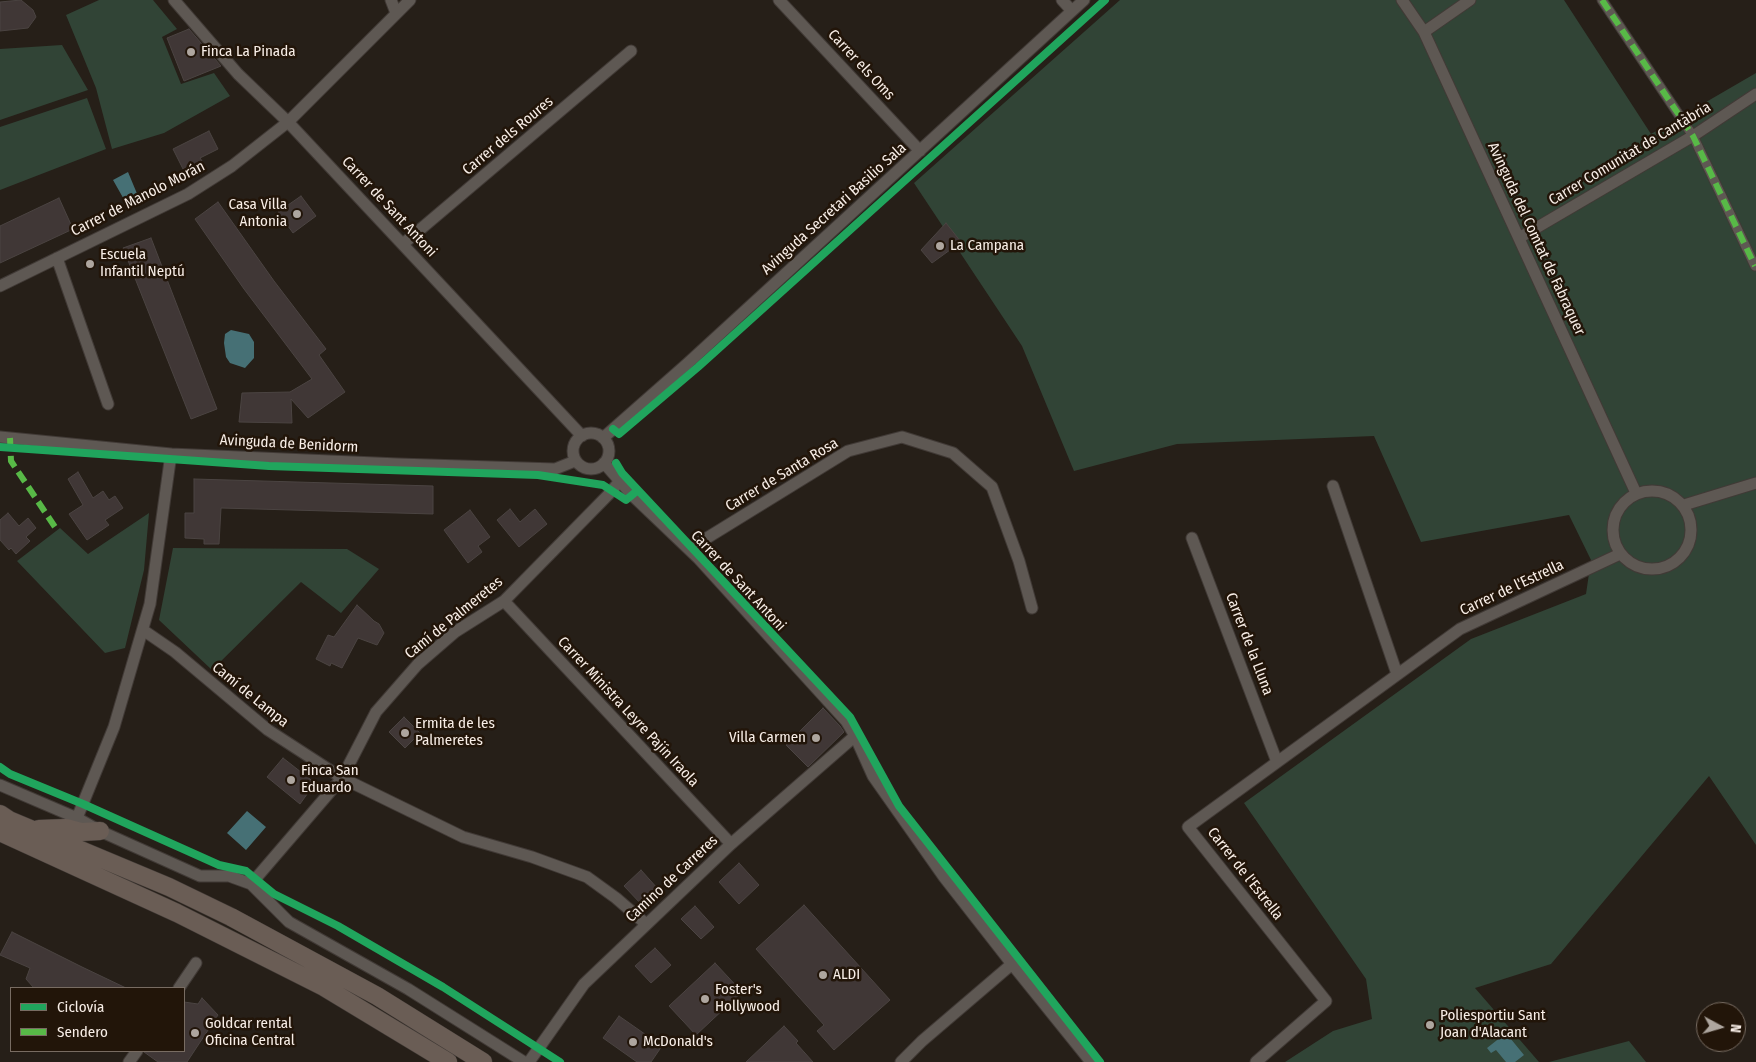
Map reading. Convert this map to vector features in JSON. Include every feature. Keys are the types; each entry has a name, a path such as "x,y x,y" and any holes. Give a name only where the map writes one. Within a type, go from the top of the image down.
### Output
{"main road":[{"path":"0,814 9,820 169,887 231,917 377,996 483,1062"},
{"path":"32,829 66,828 80,832 100,831"},
{"path":"0,832 177,913 324,987 448,1062"}],"street":[{"name":"Carrer de Sant Antoni","path":"174,0 238,74 288,122 582,436"},
{"path":"391,0 396,12"},
{"name":"Carrer de Manolo Morán","path":"0,286 188,194 232,166 288,122 410,0"},
{"name":"Carrer els Oms","path":"779,0 920,151"},
{"path":"1062,0 1072,11"},
{"name":"Avinguda Secretari Basilio Sala","path":"603,438 1084,0"},
{"name":"Avinguda del Comtat de Fabraquer","path":"1402,0 1424,32 1636,493"},
{"path":"1424,32 1470,0"},
{"path":"1602,0 1693,136 1755,266"},
{"name":"Carrer dels Roures","path":"403,244 631,51"},
{"name":"Carrer Comunitat de Cantàbria","path":"1519,238 1693,136 1756,94"},
{"path":"57,258 108,404"},
{"path":"593,434 603,438 608,448 607,458 604,463 595,469 589,469 584,468 575,461 574,447 582,436 593,434"},
{"name":"Avinguda de Benidorm","path":"0,437 171,454 555,469 575,461"},
{"name":"Carrer de Santa Rosa","path":"689,550 848,451 902,437 953,453 992,488 1019,561 1032,608"},
{"path":"78,818 114,727 143,630 154,582 171,454"},
{"name":"Carrer de Sant Antoni","path":"604,463 619,482 689,550 846,721 855,736 872,776 944,877 1092,1062"},
{"name":"Camí de Palmeretes","path":"251,884 342,778 376,712 418,664 456,632 504,601 619,482"},
{"path":"1684,505 1756,483"},
{"path":"1333,486 1397,674"},
{"path":"1649,490 1662,491 1674,496 1684,505 1690,516 1691,534 1685,552 1676,561 1665,567 1647,569 1629,562 1620,554 1612,531 1618,508 1626,499 1636,493 1649,490"},
{"name":"Carrer de la Lluna","path":"1192,538 1277,762"},
{"name":"Carrer de l'Estrella","path":"1256,1062 1326,1001 1188,826 1460,629 1620,554"},
{"name":"Carrer Ministra Leyre Pajín Iraola","path":"504,601 731,844"},
{"name":"Camí de Lampa","path":"143,630 175,652 268,730 342,778 406,811 463,837 532,857 587,878 616,898 646,924"},
{"name":"Camino de Carreres","path":"529,1062 584,984 731,844 855,736"},
{"path":"0,785 78,818 100,831 200,876 229,876 251,884 289,922 408,989 524,1062"},
{"path":"180,987 196,963"},
{"path":"901,1062 922,1041 1012,964"}],"green space":[{"path":"99,0 153,0 177,29 162,37 181,84 214,73 230,96 164,133 112,149 96,88 66,15"},
{"path":"1120,0 1564,0 1651,134 1756,73 1756,845 1709,776 1551,964 1475,988 1539,1062 1285,1062 1333,1031 1372,1019 1366,979 1244,803 1471,639 1586,594 1591,560 1569,515 1421,542 1374,436 1177,444 1074,471 1022,346 914,183"},
{"path":"62,45 88,90 0,120 0,49"},
{"path":"87,98 106,149 0,190 0,127"},
{"path":"149,513 144,570 125,648 105,653 17,561 60,528 88,554"},
{"path":"173,548 347,549 379,569 341,613 301,582 212,670 159,620"},
{"name":"Poliesportiu Sant Joan d'Alacant","path":"1629,1041 1646,1062 1549,1062"}],"water":[{"path":"128,172 138,196 126,203 113,180"},
{"path":"231,330 249,334 254,342 254,358 245,368 230,363 226,357 225,334"},
{"path":"247,811 266,827 246,850 227,833"},
{"path":"1506,1033 1524,1055 1515,1062 1506,1062 1496,1050 1491,1053 1487,1048"}],"building":[{"path":"21,0 33,10 36,17 28,28 0,31 0,2"},
{"name":"Finca La Pinada","path":"189,29 221,66 184,81 167,38"},
{"path":"209,131 218,149 200,158 202,161 183,169 173,149"},
{"name":"Casa Villa Antonia","path":"301,196 316,216 293,233 278,212"},
{"path":"59,198 73,229 0,263 0,226"},
{"path":"218,202 274,281 326,349 319,355 345,392 308,418 291,399 292,423 239,422 242,393 290,392 312,379 244,289 195,219"},
{"name":"La Campana","path":"946,223 961,242 932,263 921,250"},
{"path":"151,238 217,409 191,419 123,248"},
{"path":"78,472 93,498 103,491 109,500 115,496 123,508 105,520 109,525 87,540 69,514 83,505 68,479"},
{"path":"194,479 433,486 433,514 221,508 219,544 204,544 204,539 185,538 185,513 194,513"},
{"path":"510,509 520,522 535,509 547,524 519,547 497,520"},
{"path":"470,510 490,537 478,546 482,552 468,563 444,530"},
{"path":"8,513 19,526 28,518 36,528 26,537 30,541 16,554 11,548 9,550 0,540 0,520"},
{"path":"357,605 379,624 384,633 377,645 358,638 342,668 331,663 330,666 316,659 328,635 334,637"},
{"name":"Villa Carmen","path":"823,708 844,732 808,767 786,745"},
{"name":"Ermita de les Palmeretes","path":"404,717 420,733 405,748 389,732"},
{"name":"Finca San Eduardo","path":"283,758 315,783 300,804 267,777"},
{"path":"739,863 759,885 739,904 719,882"},
{"path":"641,870 658,889 642,905 624,886"},
{"name":"ALDI","path":"804,905 890,1000 834,1050 817,1031 824,1025 756,949"},
{"path":"695,906 714,927 701,939 681,919"},
{"path":"12,932 124,987 33,987 26,979 30,968 0,955"},
{"path":"655,948 671,965 651,983 635,966"},
{"name":"Foster's Hollywood","path":"715,963 742,992 696,1035 669,1006"},
{"name":"Goldcar rental Oficina Central","path":"202,998 218,1015 187,1062 158,1062 144,1052 185,1052 185,1002 198,1004"},
{"name":"McDonald's","path":"619,1016 662,1046 651,1062 637,1062 603,1038"},
{"path":"784,1026 813,1062 746,1062"}],"marked path":[{"path":"1602,0 1693,136 1755,266"},
{"path":"10,438 11,461 55,527"}],"cycle path":[{"path":"613,429 619,434 698,367 1105,0"},
{"path":"0,447 269,466 538,475 603,485 626,500 638,490"},
{"path":"616,463 622,473 850,717 899,806 1100,1062"},
{"path":"0,767 10,774 83,804 219,865 246,871 274,894 338,926 443,987 560,1062"}],"place":[{"name":"Finca La Pinada","path":"191,52"},
{"name":"Casa Villa Antonia","path":"297,214"},
{"name":"La Campana","path":"940,246"},
{"name":"Escuela Infantil Neptú","path":"90,264"},
{"name":"Ermita de les Palmeretes","path":"405,733"},
{"name":"Villa Carmen","path":"816,738"},
{"name":"Finca San Eduardo","path":"291,780"},
{"name":"ALDI","path":"823,975"},
{"name":"Foster's Hollywood","path":"705,999"},
{"name":"Poliesportiu Sant Joan d'Alacant","path":"1430,1025"},
{"name":"Goldcar rental Oficina Central","path":"195,1033"},
{"name":"McDonald's","path":"633,1042"}]}
